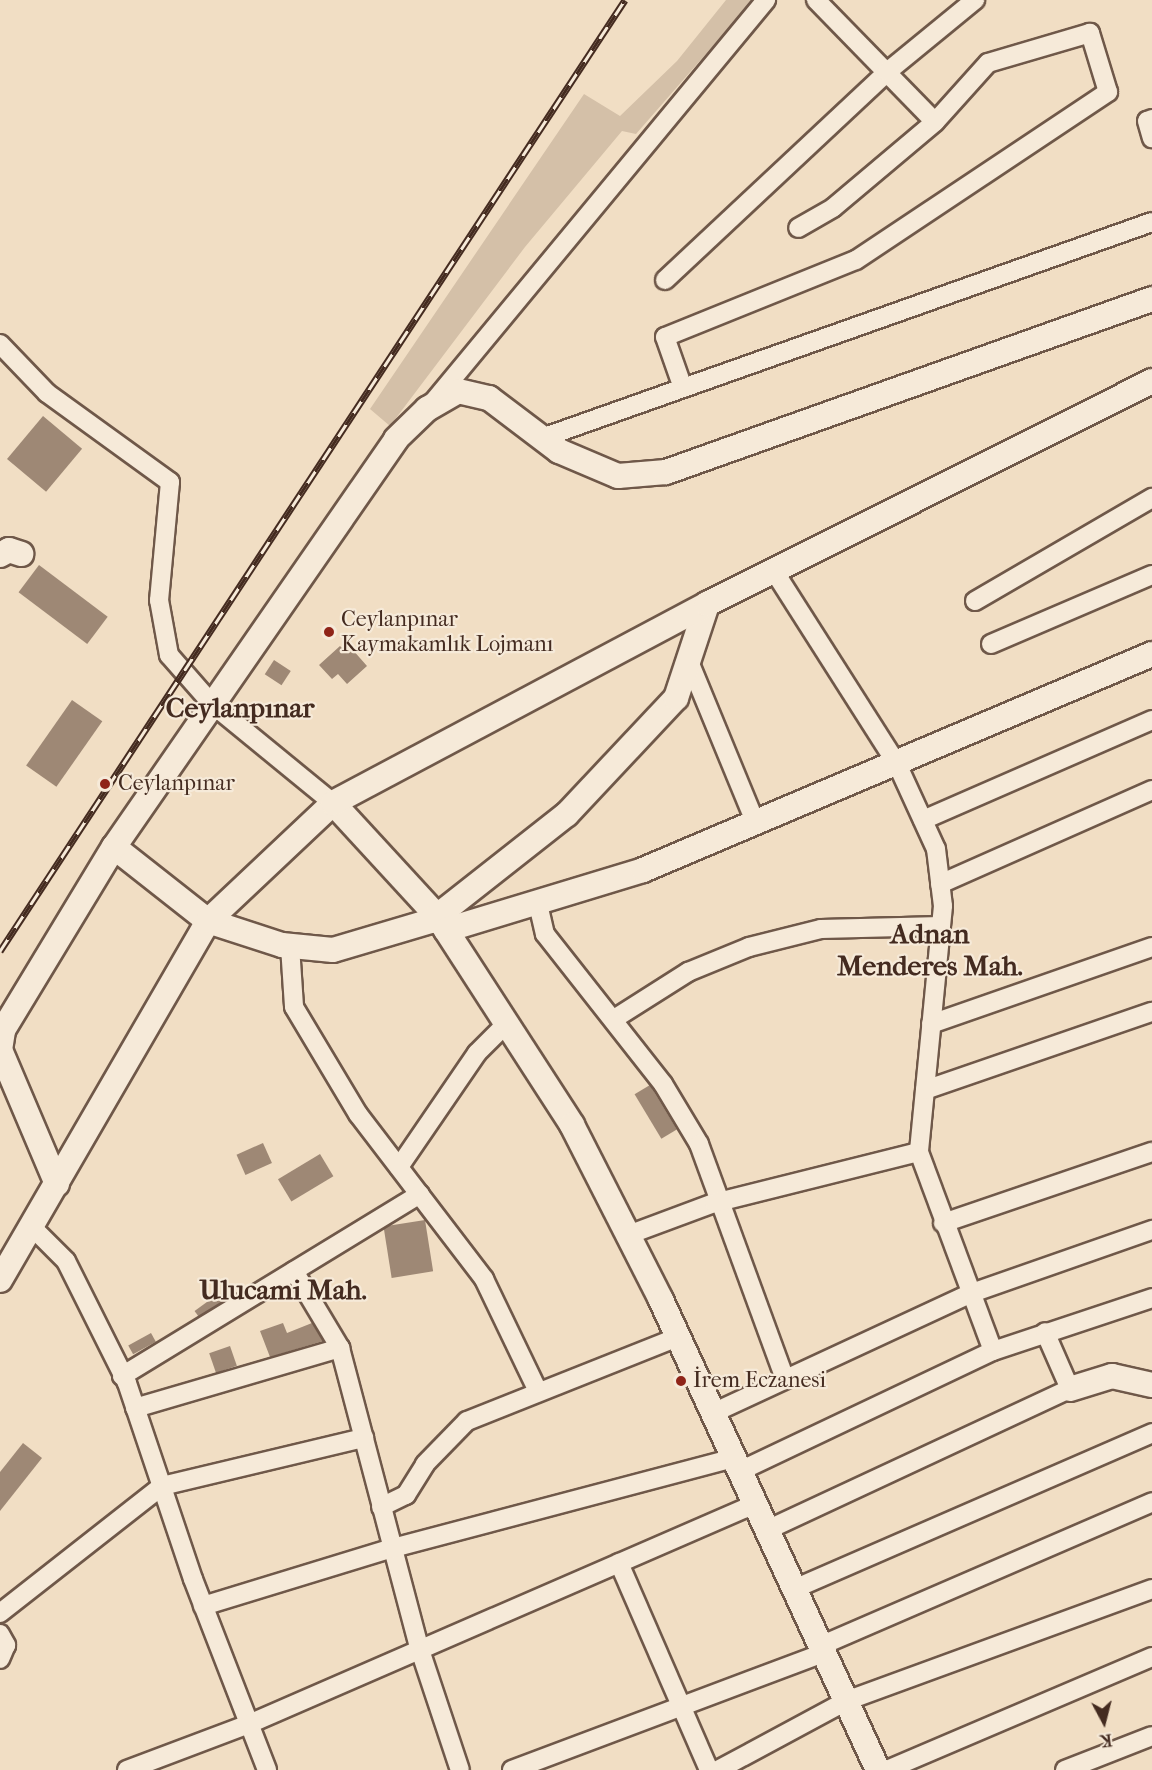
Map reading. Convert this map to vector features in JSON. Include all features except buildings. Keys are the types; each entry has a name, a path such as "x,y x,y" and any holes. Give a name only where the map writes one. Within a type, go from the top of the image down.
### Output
{"street":[{"path":"57,1184 0,1050 3,1030 114,847 396,439 427,409 766,0"},
{"path":"665,280 887,72 975,0"},
{"path":"824,2 935,122"},
{"path":"683,388 665,338 856,260 1108,92 1090,33 988,63 935,122 833,208 798,228"},
{"path":"1152,119 1148,121 1152,138"},
{"path":"542,438 1152,222"},
{"path":"427,409 458,391 489,398 542,438 618,476 666,472 1152,299"},
{"path":"0,344 47,393 170,482 161,627 169,655 212,704 333,803 442,923 572,1125 678,1337 878,1770"},
{"path":"0,1280 208,921 333,803 707,604 1152,381"},
{"path":"975,601 1152,498"},
{"path":"774,571 898,766 936,849 941,926 919,1152 969,1294 993,1351"},
{"path":"991,644 1152,575"},
{"path":"442,923 567,814 676,698 707,604"},
{"path":"114,847 208,921 290,946 333,950 442,923 538,904 756,824 898,766 1152,654"},
{"path":"688,659 756,824"},
{"path":"923,820 1152,720"},
{"path":"940,884 1152,790"},
{"path":"538,904 545,934 614,1019 699,1144 722,1201 785,1379"},
{"path":"614,1019 688,972 749,947 821,928 941,926"},
{"path":"290,946 294,1006 358,1114 484,1279 537,1389"},
{"path":"931,1024 1152,947"},
{"path":"925,1090 1152,1012"},
{"path":"399,1167 477,1053 507,1023"},
{"path":"628,1235 722,1201 919,1152"},
{"path":"943,1222 1152,1152"},
{"path":"122,1376 420,1194"},
{"path":"32,1227 66,1261 122,1376 203,1605 267,1770"},
{"path":"713,1413 969,1294 1152,1230"},
{"path":"294,1271 340,1348 420,1650 460,1770"},
{"path":"203,1605 393,1548 737,1465 993,1351 1152,1298"},
{"path":"1045,1332 1070,1389"},
{"path":"381,1506 406,1495 425,1464 467,1421 537,1389 678,1337"},
{"path":"135,1408 340,1348"},
{"path":"767,1530 1070,1389 1112,1376 1152,1385"},
{"path":"794,1589 1152,1433"},
{"path":"0,1613 162,1486 364,1438"},
{"path":"512,1770 681,1711 1152,1502"},
{"path":"127,1770 249,1724 755,1504"},
{"path":"619,1563 681,1711 709,1770"},
{"path":"717,1770 846,1701 1152,1589"},
{"path":"0,1634 6,1645 0,1659"},
{"path":"886,1770 1152,1657"},
{"path":"1065,1770 1152,1736"}],"shaded area":[{"path":"726,0 753,0 636,134 622,131 525,247 390,426 370,409 584,94 620,116 677,61"}],"railway":[{"path":"0,951 625,0"}],"place":[{"name":"Ceylanpınar Kaymakamlık Lojmanı","path":"329,632"},
{"name":"Ceylanpınar","path":"105,784"},
{"name":"İrem Eczanesi","path":"681,1381"}],"district":[{"name":"Ceylanpınar","path":"240,708"},
{"name":"Adnan Menderes Mah.","path":"930,950"},
{"name":"Ulucami Mah.","path":"283,1290"}]}
